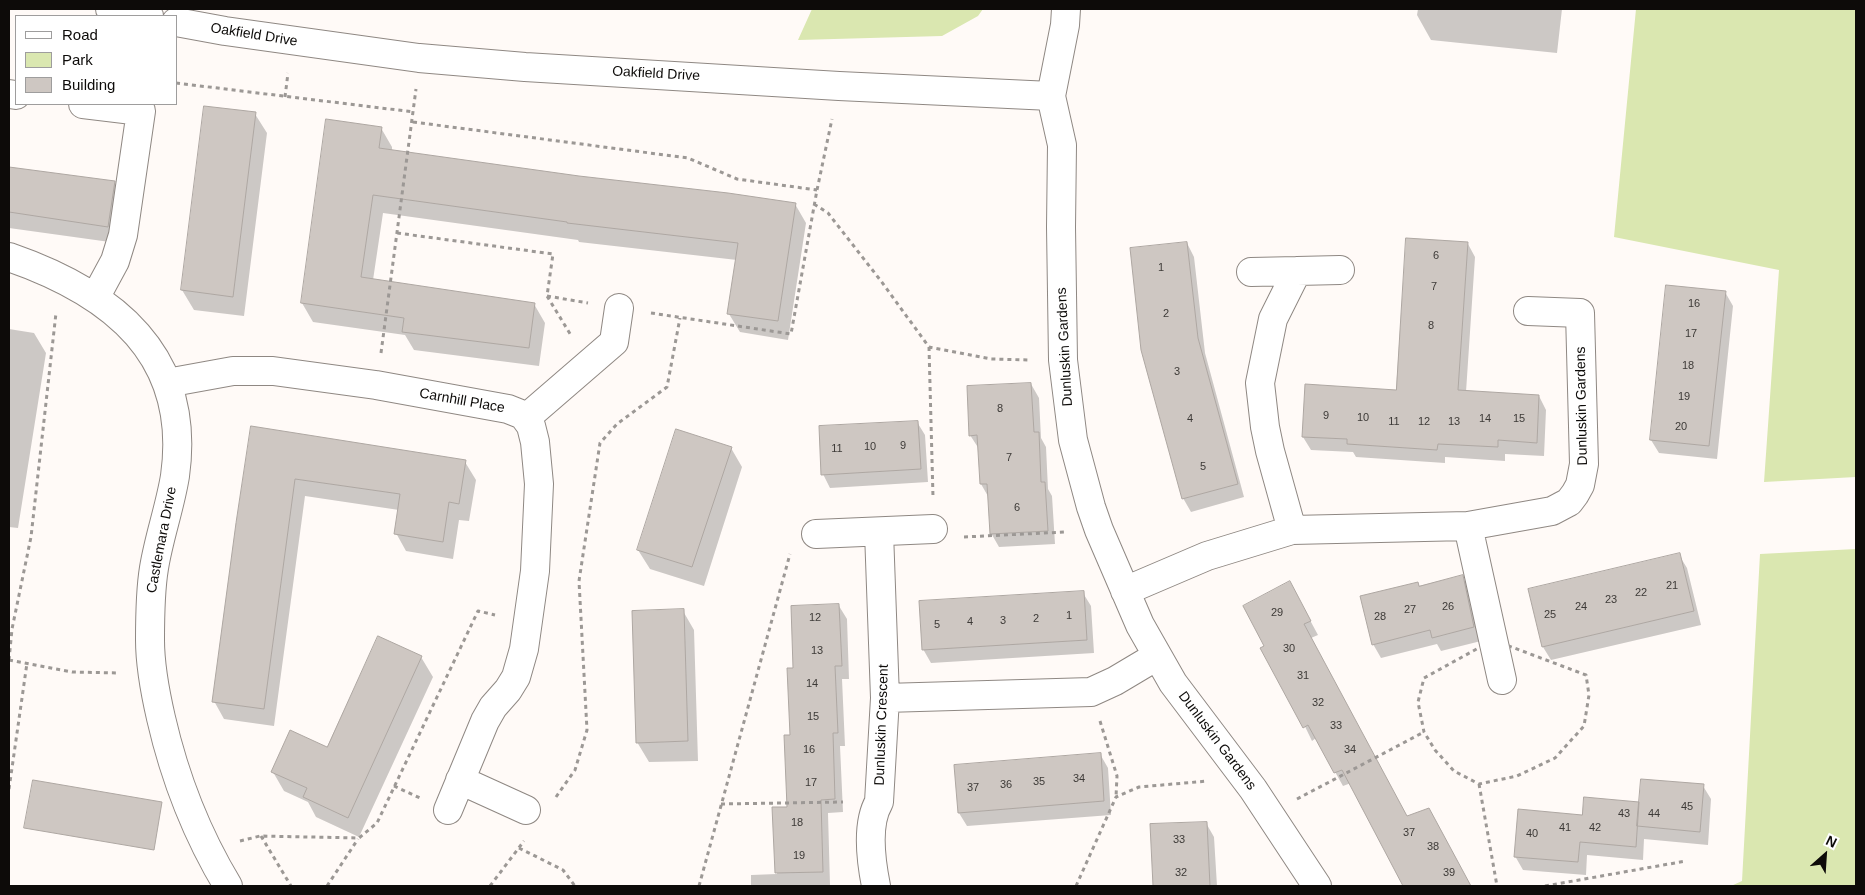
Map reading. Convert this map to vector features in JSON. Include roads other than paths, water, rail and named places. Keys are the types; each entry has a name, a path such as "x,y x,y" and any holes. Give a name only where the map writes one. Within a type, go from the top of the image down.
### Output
{"street":[{"path":"110,9 143,15"},
{"path":"1051,96 1065,25 1066,9"},
{"name":"Oakfield Drive","path":"178,22 226,32 419,58 525,67 839,86 1051,96"},
{"name":"Dunluskin Gardens","path":"1051,96 1062,145 1061,227 1064,360 1073,440 1099,530 1124,591 1157,656 1190,707 1245,778 1318,886"},
{"path":"91,105 141,111 123,235 112,266 95,298"},
{"name":"Castlemara Drive","path":"9,257 60,278 95,298 116,313 138,335 158,364 167,383 172,404 177,449 171,498 152,581 151,673 168,752 179,786 206,850 228,886"},
{"path":"1251,272 1340,270"},
{"path":"1292,530 1270,451 1265,427 1260,382 1273,319 1297,271"},
{"path":"448,810 490,712 516,677 522,660 536,562 539,484 533,430 526,418 614,342 619,308"},
{"name":"Dunluskin Gardens","path":"1124,591 1207,556 1292,530 1468,526 1552,511 1569,502 1580,485 1584,464 1580,313 1528,311"},
{"name":"Carnhill Place","path":"167,383 219,373 260,370 376,385 508,409 526,418"},
{"path":"1468,526 1502,680"},
{"path":"816,534 933,529"},
{"name":"Dunluskin Crescent","path":"876,886 871,844 874,810 879,802 885,698 879,532"},
{"path":"885,698 1091,692 1116,681 1157,656"},
{"path":"460,780 528,822"}]}
